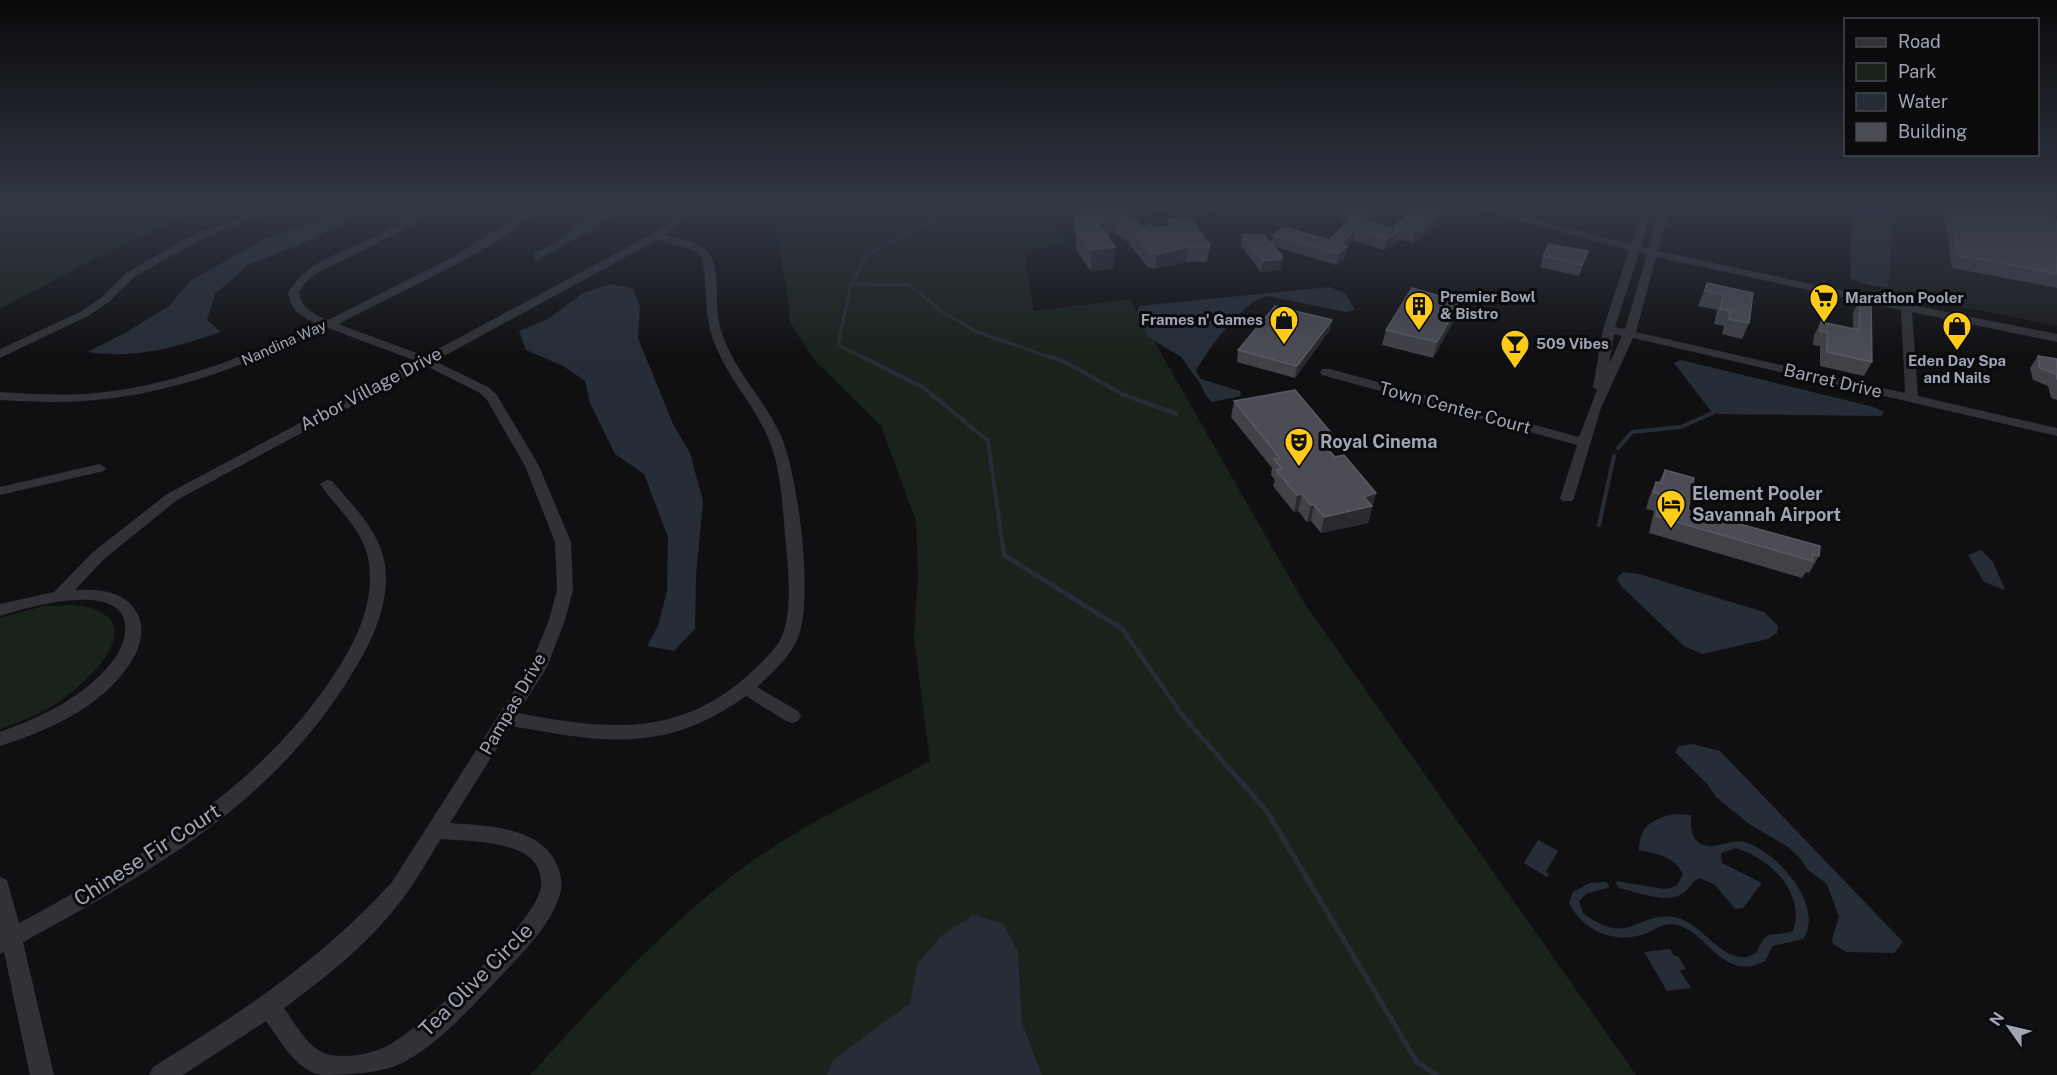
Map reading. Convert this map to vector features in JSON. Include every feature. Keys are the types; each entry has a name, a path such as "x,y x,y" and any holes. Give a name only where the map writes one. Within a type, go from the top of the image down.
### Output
{"street":[{"path":"0,354 84,314 105,300 130,275 165,255"},
{"name":"Pampas Drive","path":"161,1075 269,1007 317,972 359,933 399,888 538,667 557,620 565,590 563,542 532,466 492,398 465,378 329,324 297,308 293,300 294,290 302,279 317,267 343,255"},
{"name":"Nandina Way","path":"0,396 69,399 161,386 223,369 274,350 468,255"},
{"name":"Arbor Village Drive","path":"60,595 98,556 172,497 620,255"},
{"path":"506,718 618,734 669,726 711,710 746,688 762,673 790,637 795,596 792,522 780,453 767,420 722,352 714,329 706,255"},
{"path":"1595,408 1609,329 1634,255"},
{"path":"1567,498 1595,408 1629,334 1653,255"},
{"path":"1679,255 2057,338"},
{"path":"1906,304 2057,330"},
{"path":"1906,304 1912,399"},
{"name":"Barret Drive","path":"1609,329 2057,432"},
{"name":"Town Center Court","path":"1326,372 1584,443"},
{"path":"0,491 99,468"},
{"name":"Chinese Fir Court","path":"5,941 109,884 194,829 250,783 304,731 342,681 375,609 377,563 369,535 327,484"},
{"path":"0,610 60,595 93,595 114,600 128,610 134,623 133,640 116,668 85,696 57,714 0,739"},
{"path":"746,688 792,716"},
{"name":"Tea Olive Circle","path":"269,1007 303,1050 317,1063 335,1067 372,1064 398,1053 429,1031 523,938 541,914 550,893 550,872 541,854 521,843 436,830"},
{"path":"0,886 5,941 42,1075"}],"shaded area":[{"path":"1891,255 2057,255 2057,326 1888,292"}],"green space":[{"path":"0,255 102,255 0,309"},
{"path":"780,255 1025,255 1034,311 1130,299 1303,601 1636,1075 1042,1075 1022,1022 1018,952 917,964 910,1003 833,1060 827,1075 530,1075 661,937 718,887 792,835 930,761 914,637 918,576 916,521 881,426 815,361 790,322 787,287"},
{"path":"74,605 97,610 110,620 115,631 112,645 105,658 94,672 59,702 23,721 0,729 0,618 44,606"}],"water":[{"path":"236,255 273,255 248,265 215,294 207,320 221,332 155,351 122,354 87,352 125,333 169,306 190,281"},
{"path":"534,255 546,255 536,261"},
{"path":"1851,255 1891,255 1888,288 1860,283 1850,278"},
{"path":"611,284 632,288 640,306 638,338 673,424 690,453 703,501 696,576 695,629 674,651 647,646 658,626 667,591 668,537 644,474 615,454 590,403 585,381 563,366 526,350 519,331 548,319 583,293"},
{"path":"1330,287 1346,294 1355,310 1346,312 1268,296 1258,299 1237,316 1217,339 1196,371 1201,379 1240,391 1241,396 1212,402 1181,357 1148,337 1137,312 1139,306"},
{"path":"1681,360 1874,407 1884,412 1881,416 1719,414 1711,411 1674,363"},
{"path":"1981,550 1993,562 2005,590 1984,582 1968,555"},
{"path":"1623,572 1639,574 1764,612 1778,626 1777,633 1768,639 1702,654 1684,646 1621,586 1617,578"},
{"path":"1693,744 1720,751 1903,942 1894,953 1846,952 1833,944 1832,939 1839,917 1827,884 1808,870 1788,847 1749,824 1716,797 1708,785 1675,752 1679,746"},
{"path":"1674,814 1691,815 1693,836 1702,845 1714,846 1745,842 1757,847 1783,868 1803,896 1808,911 1808,926 1803,939 1773,946 1765,961 1750,966 1738,966 1717,954 1688,930 1677,925 1665,925 1647,933 1624,937 1602,933 1583,922 1569,903 1573,892 1590,883 1606,882 1610,887 1586,894 1579,901 1583,913 1612,928 1634,926 1664,916 1678,918 1688,922 1726,952 1746,957 1757,952 1767,936 1793,931 1796,917 1790,890 1782,879 1761,860 1736,848 1721,853 1722,863 1762,883 1743,908 1735,909 1715,885 1700,878 1682,894 1668,898 1619,888 1615,881 1665,889 1677,886 1683,874 1675,863 1664,857 1639,850 1641,835 1648,825 1659,818"},
{"path":"1538,840 1558,851 1546,872 1549,874 1547,877 1524,863"},
{"path":"973,915 1003,923 1018,952 1022,1022 1042,1075 827,1075 833,1060 910,1003 917,964 941,936"},
{"path":"1670,949 1674,956 1678,956 1686,969 1676,972 1680,971 1691,988 1667,991 1644,952"}],"building":[{"path":"1258,255 1282,256 1279,256 1282,259 1263,261"},
{"path":"1543,255 1586,255 1582,265"},
{"path":"1959,255 2057,255 2057,274"},
{"path":"1707,283 1753,293 1749,323 1729,319 1730,311 1720,309 1723,295 1705,291"},
{"path":"1412,288 1460,302 1437,342 1386,330"},
{"path":"1860,299 1871,302 1872,362 1827,352 1827,332 1820,331 1821,322 1859,330"},
{"name":"Frames n' Games","path":"1275,306 1332,320 1297,366 1238,350"},
{"path":"2038,356 2057,359 2057,380 2056,374 2040,368"},
{"name":"Royal Cinema","path":"1295,390 1333,435 1318,438 1335,457 1344,455 1376,493 1364,497 1372,506 1324,517 1302,494 1297,495 1276,470 1282,469 1274,459 1280,458 1234,401"},
{"path":"1665,470 1694,478 1688,510 1820,546 1819,556 1813,554 1812,561 1656,516 1661,495 1653,492 1656,482 1662,483"}],"waterway":[{"path":"851,284 867,255"},
{"path":"851,284 909,285 943,312 975,331 1052,358"},
{"path":"851,284 838,345 864,358"},
{"path":"861,356 924,388 988,441 1003,547"},
{"path":"1048,356 1067,363 1124,395 1177,414"},
{"path":"1618,448 1632,432 1681,427 1715,412"},
{"path":"1599,525 1614,456"},
{"path":"1003,546 1004,555 1122,629 1183,716 1242,783"},
{"path":"1240,781 1266,810 1417,1062 1437,1075"}],"place":[{"name":"Marathon Pooler","path":"1824,324"},
{"name":"Premier Bowl & Bistro","path":"1419,332"},
{"name":"Frames n' Games","path":"1284,346"},
{"name":"Eden Day Spa and Nails","path":"1957,352"},
{"name":"509 Vibes","path":"1515,370"},
{"name":"Royal Cinema","path":"1299,468"},
{"name":"Element Pooler Savannah Airport","path":"1671,530"}]}
